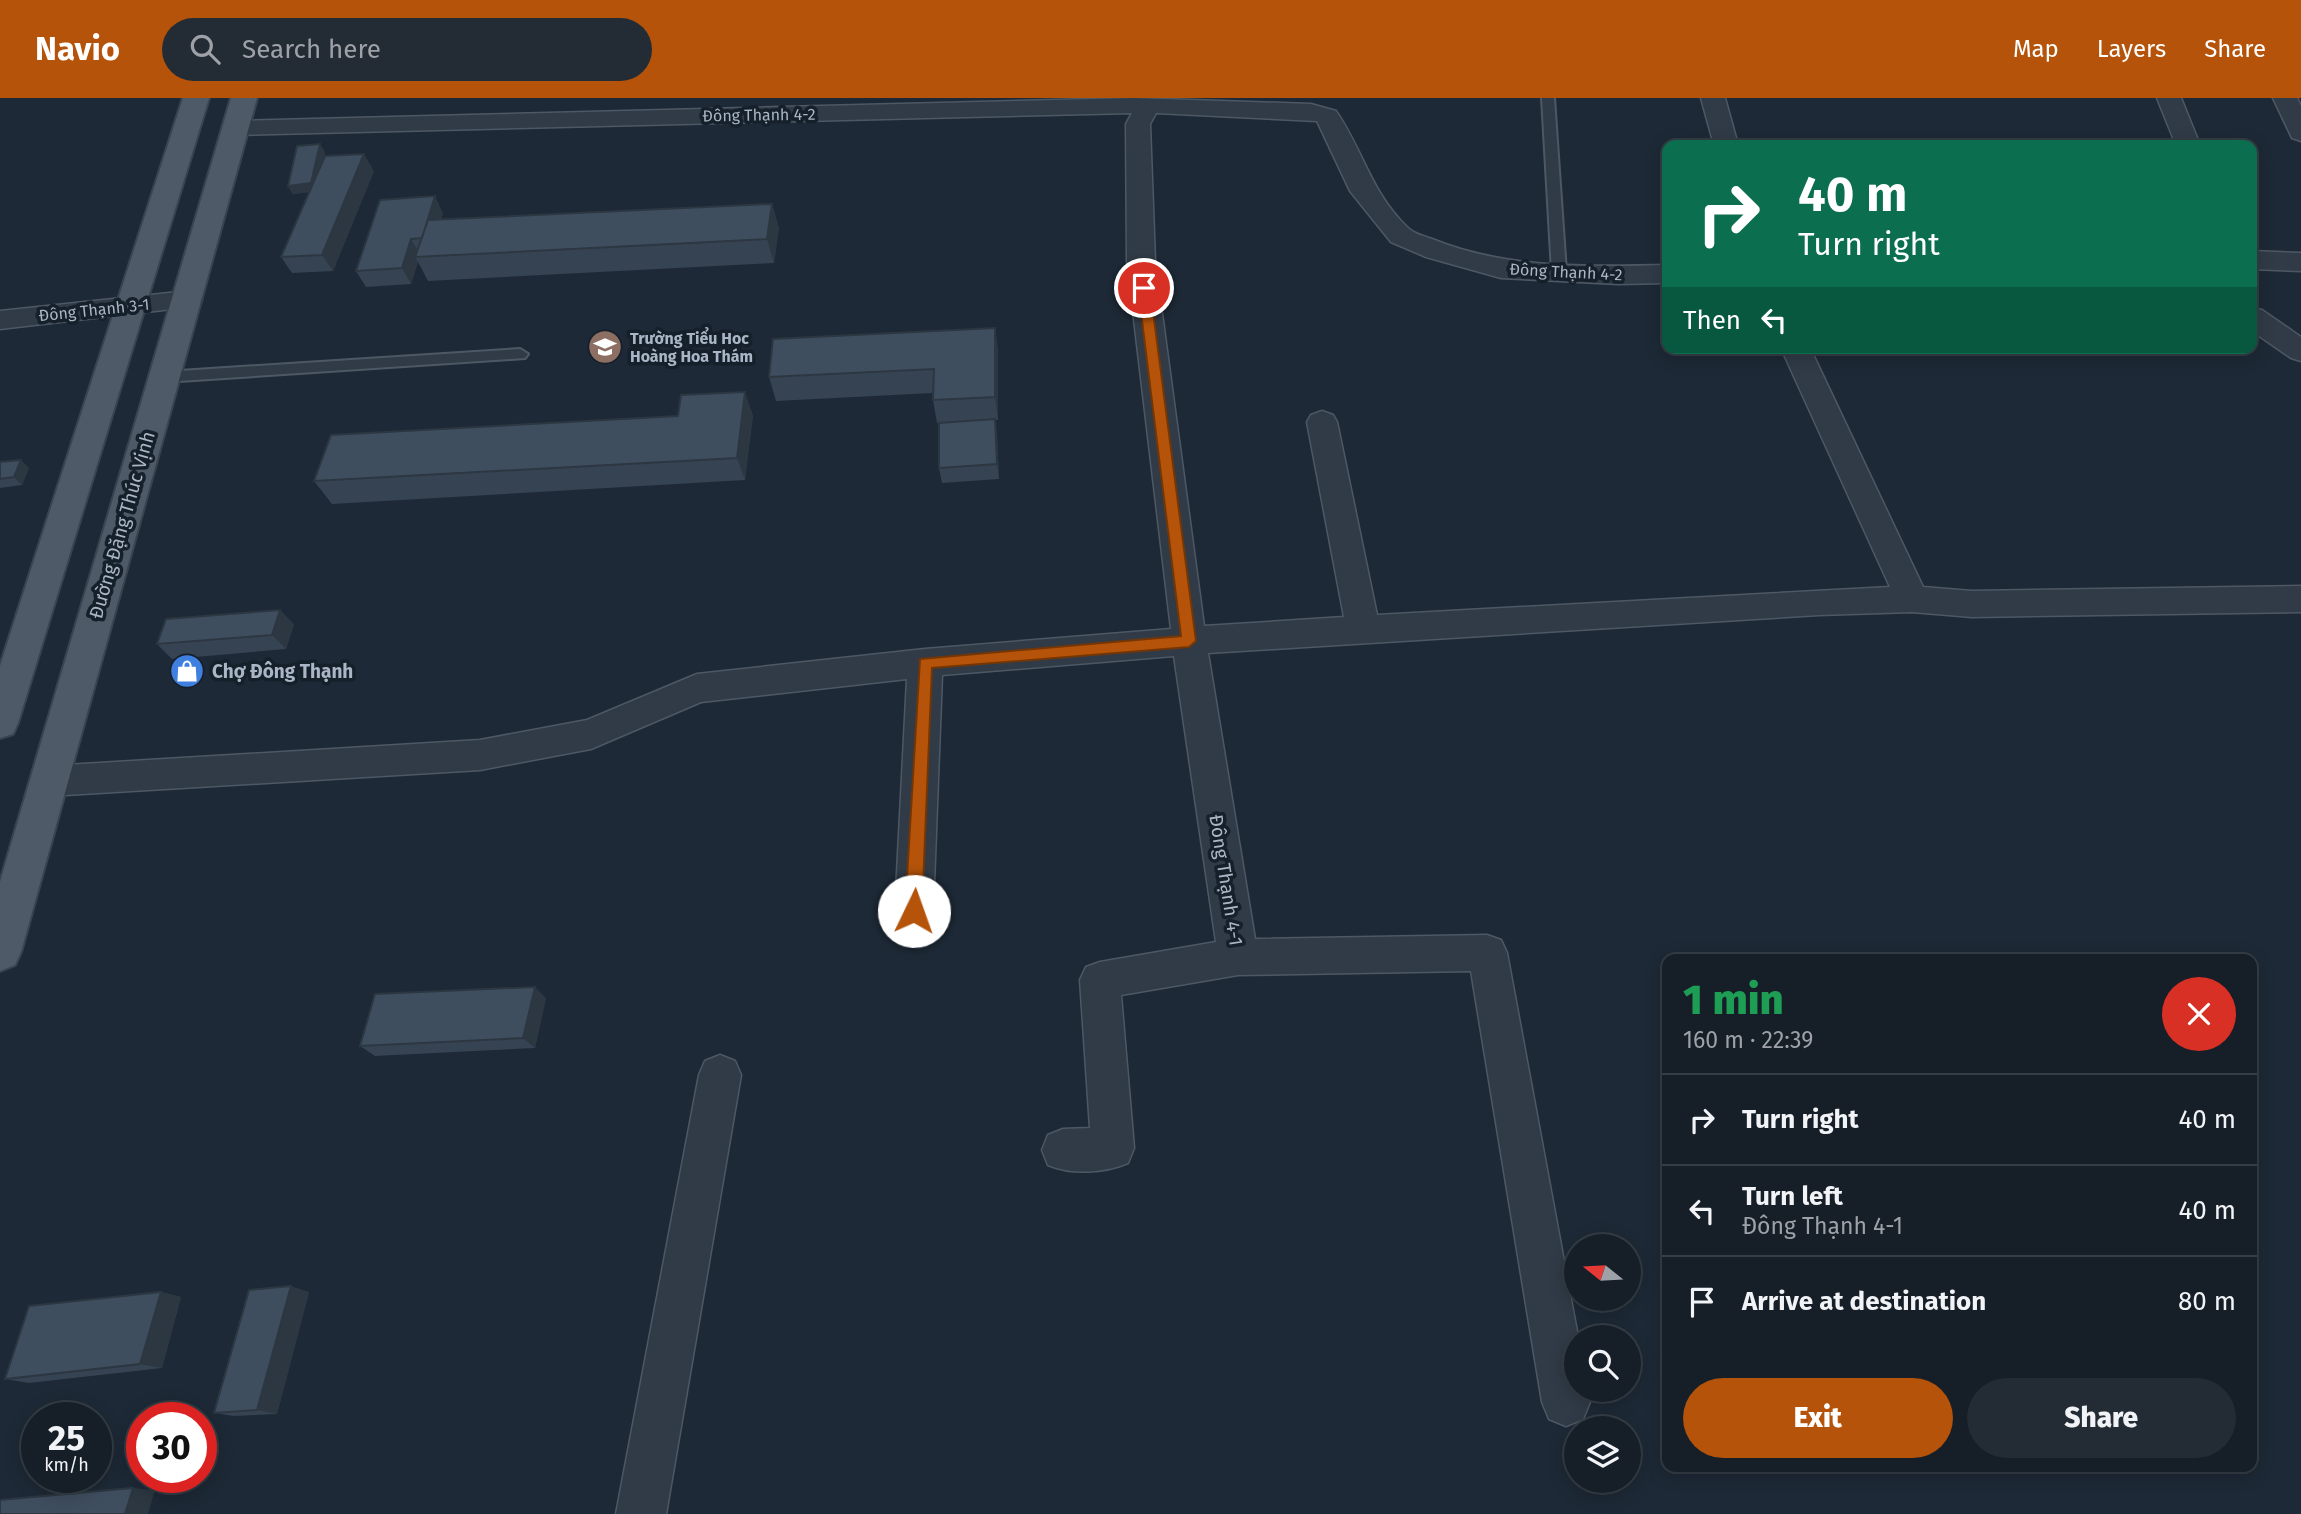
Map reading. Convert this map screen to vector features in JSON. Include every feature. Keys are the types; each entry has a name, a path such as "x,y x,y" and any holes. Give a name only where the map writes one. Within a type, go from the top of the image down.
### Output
{"main road":[{"path":"0,723 195,98"},
{"name":"Đường Đặng Thúc Vịnh","path":"0,952 240,113"}],"street":[{"path":"1713,98 1725,140"},
{"path":"2169,98 2186,140"},
{"path":"2285,98 2301,133"},
{"name":"Đông Thạnh 4-2","path":"240,113 1148,102 1311,111 1327,116 1363,191 1400,236 1436,251 1501,269 1618,275 1662,274"},
{"name":"Đông Thạnh 4-1","path":"1148,102 1138,124 1141,261 1189,641 1238,957 1487,953 1530,1183 1564,1390"},
{"path":"2257,260 2301,262"},
{"name":"Đông Thạnh 3-1","path":"0,320 188,300"},
{"path":"2257,320 2301,351"},
{"path":"1798,354 1912,599"},
{"path":"1322,422 1363,629"},
{"path":"49,781 480,755 591,734 697,688 925,663 1189,641 1912,599 1972,604 2301,599"},
{"path":"914,911 925,663"},
{"path":"1063,1150 1114,1148 1100,980 1238,957"},
{"path":"640,1514 720,1075"}],"lane":[{"path":"1548,98 1559,272"},
{"path":"164,377 520,354"}],"building":[{"path":"320,144 311,183 288,186 297,146"},
{"path":"364,154 322,255 281,257 325,156"},
{"path":"435,196 422,238 411,239 402,268 356,271 380,200"},
{"path":"772,204 767,239 415,257 428,220"},
{"path":"995,328 995,397 933,400 934,369 769,377 773,339"},
{"path":"745,392 737,458 314,481 331,435 678,416 681,395"},
{"path":"995,419 997,464 939,468 939,423"},
{"path":"21,460 14,477 0,479 0,462"},
{"path":"280,610 272,635 157,644 166,619"},
{"path":"535,987 523,1038 360,1046 375,994"},
{"path":"291,1286 257,1410 217,1413 217,1402 249,1290"},
{"path":"161,1292 140,1364 5,1379 29,1306"},
{"path":"126,1489 126,1493 131,1493 125,1514 0,1514 0,1500 78,1493 112,1493 112,1490"}],"place":[{"name":"Trường Tiểu Học Hoàng Hoa Thám","path":"605,347"},
{"name":"Chợ Đông Thạnh","path":"187,671"}],"route":[{"path":"914,911 925,663 1189,641 1144,288"}]}
